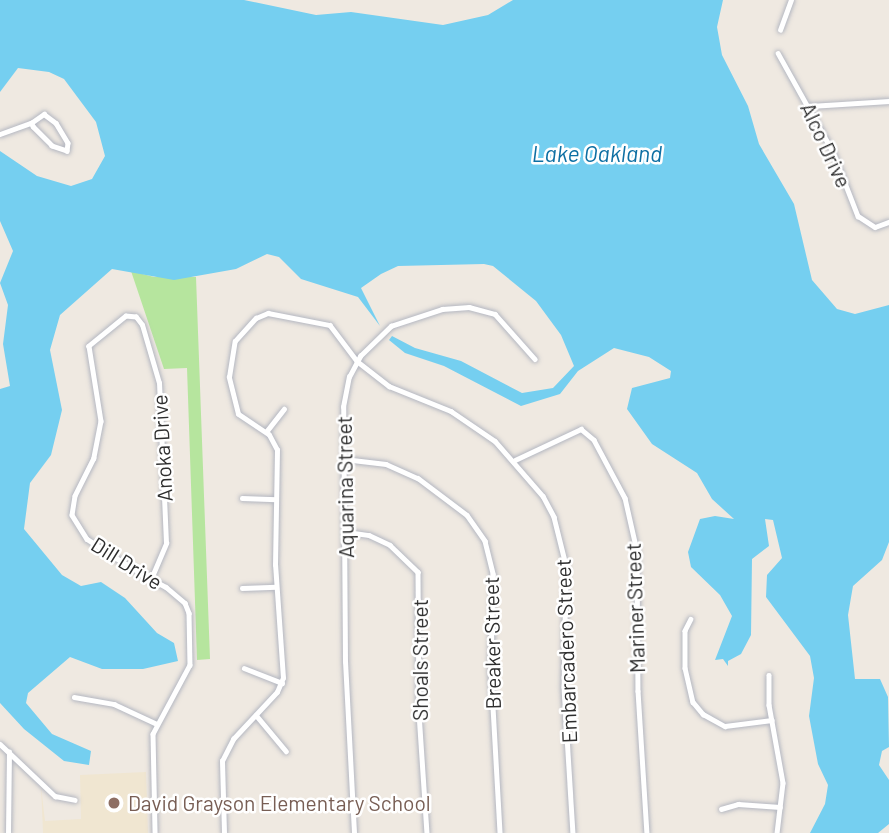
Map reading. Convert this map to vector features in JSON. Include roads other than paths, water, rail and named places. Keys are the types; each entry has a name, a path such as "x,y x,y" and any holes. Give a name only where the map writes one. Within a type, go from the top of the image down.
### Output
{"street":[{"path":"780,30 791,0"},
{"name":"Alco Drive","path":"778,53 810,106 855,211 866,224 879,227 889,222"},
{"path":"810,106 889,102"},
{"path":"0,134 31,123 44,114 51,117 68,143 67,151 52,146 31,123"},
{"name":"Aquarina Street","path":"354,833 345,662 345,391 358,361 396,323 423,313 469,307 502,320 535,359"},
{"name":"Embarcadero Street","path":"266,432 238,414 229,377 235,341 256,318 273,313 298,322 330,325 358,361 389,386 451,411 515,460 554,517 566,565 565,687 573,833"},
{"name":"Anoka Drive","path":"136,317 157,368 161,408 166,542 151,579"},
{"name":"Dill Drive","path":"136,317 118,320 89,346 101,421 94,458 75,496 72,516 87,539 185,603 191,633 190,665 157,724 152,751 155,833"},
{"path":"224,833 222,761 233,739 257,715 282,683 276,587 277,450 266,432 284,409"},
{"name":"Mariner Street","path":"515,460 581,429 594,440 625,498 637,551 638,691 647,833"},
{"name":"Breaker Street","path":"344,459 386,464 418,478 467,514 485,541 493,574 491,671 500,833"},
{"path":"242,498 276,499"},
{"name":"Shoals Street","path":"347,532 369,535 390,545 418,572 419,713 427,833"},
{"path":"243,588 276,587"},
{"path":"691,619 685,631 685,668 693,702 702,714 725,726 772,720"},
{"path":"244,668 282,683"},
{"path":"769,675 772,720 781,766 777,833"},
{"path":"74,697 124,707 157,724"},
{"path":"257,715 286,751"},
{"path":"0,744 55,796 75,800"},
{"path":"8,833 9,752"},
{"path":"721,809 738,804 780,807"}],"water":[{"name":"Lake Oakland","path":"0,0 244,0 316,15 351,12 443,25 488,15 513,0 723,0 717,27 722,55 748,106 759,144 794,204 812,280 837,309 855,314 889,305 889,542 882,560 853,586 848,615 855,679 880,679 888,697 889,747 882,751 879,765 889,780 889,824 878,833 810,833 825,804 828,785 818,764 809,716 814,678 810,656 766,597 767,575 782,558 773,520 765,519 769,546 752,559 751,635 741,654 728,661 728,666 723,659 715,660 732,616 720,595 691,567 688,552 700,519 715,516 734,519 712,499 697,473 652,444 627,409 632,388 670,378 671,371 649,357 614,348 578,371 560,394 521,406 444,366 405,353 389,340 392,336 415,348 461,361 522,393 553,388 574,366 561,335 536,301 493,266 484,264 398,266 381,274 361,288 380,326 358,297 301,279 279,257 267,254 236,269 174,280 112,269 60,315 50,350 62,410 51,455 30,483 24,529 62,575 81,586 101,582 125,598 157,633 174,643 178,661 143,669 102,669 70,657 28,693 26,703 52,734 91,751 89,765 64,761 24,729 0,703 0,389 10,386 3,344 8,305 0,283 13,251 0,221 0,151 37,176 71,186 92,179 105,156 96,122 64,79 49,72 18,68 0,92"}],"place":[{"name":"David Grayson Elementary School","path":"114,803"}]}
